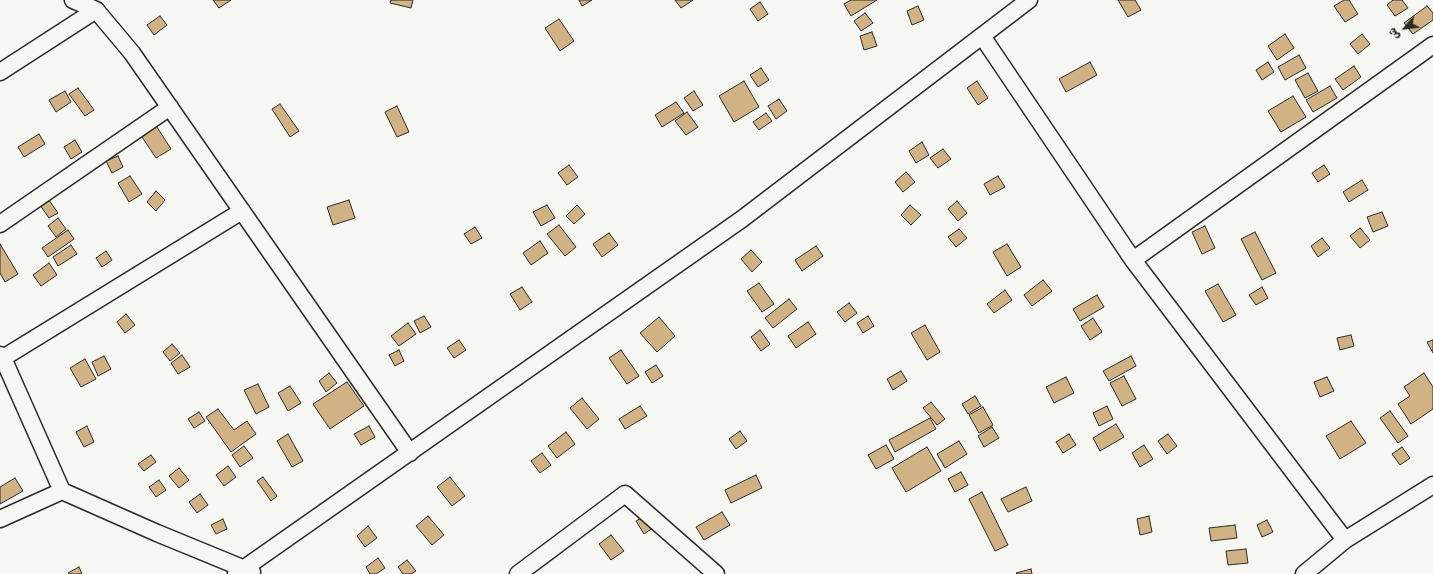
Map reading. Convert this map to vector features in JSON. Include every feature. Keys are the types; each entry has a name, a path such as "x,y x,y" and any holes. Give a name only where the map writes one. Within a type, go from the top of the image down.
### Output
{"street":[{"path":"73,0 96,10 132,54 410,453"},
{"path":"242,211 1,356 62,491 245,572 410,453 742,219 1029,0"},
{"path":"0,72 96,10"},
{"path":"982,36 1133,260 1345,540"},
{"path":"1133,260 1433,45"},
{"path":"0,224 170,107"},
{"path":"1304,574 1345,540 1433,485"},
{"path":"0,519 62,491"},
{"path":"518,574 625,494 716,574"}],"building":[{"path":"213,0 231,0 219,8"},
{"path":"391,0 413,0 411,8 390,3"},
{"path":"579,0 592,0 582,6"},
{"path":"675,0 693,0 681,8"},
{"path":"851,0 877,0 851,16 844,4"},
{"path":"1118,0 1135,0 1141,10 1128,17"},
{"path":"1344,0 1349,0 1358,14 1345,22 1334,6"},
{"path":"1393,0 1402,0 1408,8 1395,16 1387,5"},
{"path":"760,2 768,14 758,21 750,9"},
{"path":"918,6 924,20 912,25 907,11"},
{"path":"1427,6 1433,13 1433,20 1413,34 1404,23"},
{"path":"865,13 873,23 861,31 854,21"},
{"path":"160,16 167,25 154,35 147,25"},
{"path":"559,19 574,41 560,51 545,28"},
{"path":"872,32 877,46 864,50 860,36"},
{"path":"1285,34 1294,48 1277,60 1268,46"},
{"path":"1362,34 1370,44 1358,54 1350,44"},
{"path":"1299,55 1306,68 1285,80 1278,67"},
{"path":"1090,62 1097,75 1066,92 1059,79"},
{"path":"1268,62 1274,72 1262,80 1256,70"},
{"path":"1354,66 1361,77 1343,90 1335,79"},
{"path":"761,68 769,80 758,87 750,75"},
{"path":"1308,73 1318,91 1305,98 1295,80"},
{"path":"744,81 759,107 734,122 719,96"},
{"path":"977,81 988,98 978,105 967,88"},
{"path":"1330,86 1337,98 1313,112 1306,100"},
{"path":"78,88 94,110 85,116 69,94"},
{"path":"65,91 71,102 56,112 49,100"},
{"path":"694,91 703,105 693,111 684,98"},
{"path":"1293,96 1306,117 1281,132 1268,111"},
{"path":"779,99 787,111 776,119 768,106"},
{"path":"676,102 684,113 662,127 655,115"},
{"path":"280,104 299,131 290,137 272,109"},
{"path":"397,106 409,132 397,137 385,112"},
{"path":"687,112 698,127 686,135 675,121"},
{"path":"766,113 772,121 759,130 753,122"},
{"path":"155,124 171,149 156,158 140,134"},
{"path":"39,134 45,144 24,157 18,147"},
{"path":"75,140 82,152 71,159 64,147"},
{"path":"922,142 929,155 916,163 909,151"},
{"path":"943,149 951,159 938,168 930,158"},
{"path":"118,156 123,167 112,173 106,161"},
{"path":"569,165 578,177 567,185 558,173"},
{"path":"1324,165 1330,174 1318,182 1312,173"},
{"path":"906,172 915,182 903,192 895,182"},
{"path":"130,176 142,194 129,202 118,183"},
{"path":"998,176 1005,187 990,195 984,184"},
{"path":"1362,180 1368,190 1349,202 1343,192"},
{"path":"156,191 165,200 156,211 147,202"},
{"path":"49,200 58,213 49,218 40,205"},
{"path":"349,200 355,218 333,225 327,207"},
{"path":"957,201 967,213 958,221 948,209"},
{"path":"547,205 555,218 541,226 533,212"},
{"path":"577,205 585,214 574,224 566,216"},
{"path":"910,205 921,215 911,225 901,215"},
{"path":"1382,212 1388,226 1373,232 1367,217"},
{"path":"58,218 66,229 56,237 48,226"},
{"path":"559,225 576,247 565,256 547,234"},
{"path":"1205,226 1215,248 1202,254 1192,232"},
{"path":"475,227 482,238 471,244 464,234"},
{"path":"1360,228 1370,240 1360,248 1350,236"},
{"path":"959,229 967,238 956,247 948,237"},
{"path":"68,230 74,239 48,257 42,248"},
{"path":"1255,232 1276,273 1262,280 1241,239"},
{"path":"609,233 618,245 602,257 593,244"},
{"path":"1322,238 1330,248 1318,257 1311,246"},
{"path":"540,241 548,253 531,265 523,253"},
{"path":"0,244 18,274 5,282 0,273"},
{"path":"1007,244 1021,267 1007,276 993,252"},
{"path":"71,245 77,254 58,266 53,257"},
{"path":"816,246 823,256 802,271 795,260"},
{"path":"751,250 762,262 752,272 741,259"},
{"path":"106,251 112,260 102,267 96,258"},
{"path":"49,263 57,275 41,286 33,275"},
{"path":"1043,280 1052,291 1032,306 1024,295"},
{"path":"759,283 774,304 762,312 747,291"},
{"path":"1218,284 1236,315 1223,322 1205,291"},
{"path":"522,287 532,302 520,310 510,294"},
{"path":"1262,287 1268,298 1256,305 1249,295"},
{"path":"1005,290 1012,300 994,313 987,304"},
{"path":"1097,295 1104,307 1080,321 1073,309"},
{"path":"789,299 797,309 773,328 765,318"},
{"path":"849,303 857,313 845,322 837,312"},
{"path":"126,314 135,325 125,333 117,322"},
{"path":"424,316 431,327 420,333 414,321"},
{"path":"868,316 874,326 863,333 857,323"},
{"path":"659,317 675,336 657,352 640,333"},
{"path":"1093,318 1102,332 1090,340 1081,326"},
{"path":"808,322 816,334 796,348 788,336"},
{"path":"408,323 416,334 399,346 391,336"},
{"path":"925,325 940,352 927,360 911,333"},
{"path":"760,330 770,344 761,351 751,337"},
{"path":"1351,335 1354,346 1340,350 1337,338"},
{"path":"459,340 466,350 454,358 447,348"},
{"path":"1433,340 1433,353 1427,342"},
{"path":"172,344 180,353 170,361 163,352"},
{"path":"399,350 404,361 395,366 389,355"},
{"path":"621,350 639,376 627,384 609,358"},
{"path":"182,355 190,367 178,374 171,363"},
{"path":"104,356 111,369 98,376 92,362"},
{"path":"1131,356 1136,366 1109,381 1103,371"},
{"path":"85,359 96,379 81,387 70,368"},
{"path":"656,365 663,376 652,383 645,372"},
{"path":"901,371 907,381 893,390 887,379"},
{"path":"329,373 337,383 326,392 319,381"},
{"path":"1424,373 1433,387 1433,409 1411,424 1398,404 1410,396 1404,387"},
{"path":"1124,376 1136,399 1122,406 1110,383"},
{"path":"1066,377 1074,393 1054,403 1046,387"},
{"path":"1327,377 1334,391 1320,397 1314,382"},
{"path":"347,382 364,406 330,429 313,404"},
{"path":"258,384 269,407 256,414 244,390"},
{"path":"290,386 301,403 288,411 278,393"},
{"path":"975,396 981,406 968,414 962,404"},
{"path":"582,398 599,419 587,429 570,408"},
{"path":"931,402 945,419 937,425 923,408"},
{"path":"640,406 647,416 625,429 619,419"},
{"path":"1107,406 1113,419 1099,426 1093,413"},
{"path":"983,407 993,425 979,433 969,415"},
{"path":"218,409 234,430 247,421 256,434 231,452 206,417"},
{"path":"1390,411 1408,436 1398,443 1380,418"},
{"path":"199,412 205,421 194,428 188,419"},
{"path":"930,418 936,429 895,452 889,440"},
{"path":"1351,421 1366,443 1340,459 1326,436"},
{"path":"1116,424 1124,437 1100,451 1093,438"},
{"path":"87,426 94,442 84,447 76,432"},
{"path":"369,426 375,437 361,445 354,434"},
{"path":"992,427 999,438 984,447 978,436"},
{"path":"740,431 747,441 736,449 729,439"},
{"path":"566,432 575,444 557,458 548,446"},
{"path":"288,434 303,461 292,467 277,441"},
{"path":"1069,434 1076,445 1063,453 1056,442"},
{"path":"1168,434 1177,446 1167,454 1158,441"},
{"path":"959,441 967,454 945,468 937,454"},
{"path":"886,445 894,459 876,469 868,455"},
{"path":"1144,445 1153,459 1140,467 1132,453"},
{"path":"244,446 253,458 240,467 232,455"},
{"path":"927,447 941,471 906,492 892,468"},
{"path":"1402,447 1410,458 1400,465 1392,454"},
{"path":"542,453 551,465 540,473 531,461"},
{"path":"151,455 156,462 144,471 138,464"},
{"path":"228,466 236,477 224,486 216,475"},
{"path":"179,468 189,480 179,488 169,476"},
{"path":"961,472 968,485 955,492 948,479"},
{"path":"756,475 762,488 731,503 725,490"},
{"path":"263,477 277,496 271,501 257,481"},
{"path":"450,477 465,496 452,506 437,487"},
{"path":"15,478 23,491 0,504 0,487"},
{"path":"159,480 166,490 156,497 149,487"},
{"path":"1026,487 1032,501 1008,512 1001,499"},
{"path":"982,492 1008,545 995,551 969,499"},
{"path":"200,494 208,505 197,513 189,502"},
{"path":"722,512 730,525 704,540 696,527"},
{"path":"646,515 654,527 644,534 636,521"},
{"path":"428,516 444,535 432,545 416,526"},
{"path":"1149,516 1152,532 1140,535 1137,519"},
{"path":"223,519 227,529 216,534 211,525"},
{"path":"1267,520 1273,532 1262,537 1257,525"},
{"path":"1235,525 1237,538 1211,541 1209,528"},
{"path":"368,526 377,538 365,547 357,536"},
{"path":"611,535 624,551 611,560 599,544"},
{"path":"1246,549 1248,563 1228,565 1226,551"},
{"path":"378,558 385,568 376,574 370,574 366,567"},
{"path":"407,560 416,571 411,574 403,574 398,567"},
{"path":"79,567 82,574 68,573"},
{"path":"1031,569 1032,574 1016,573"}]}
